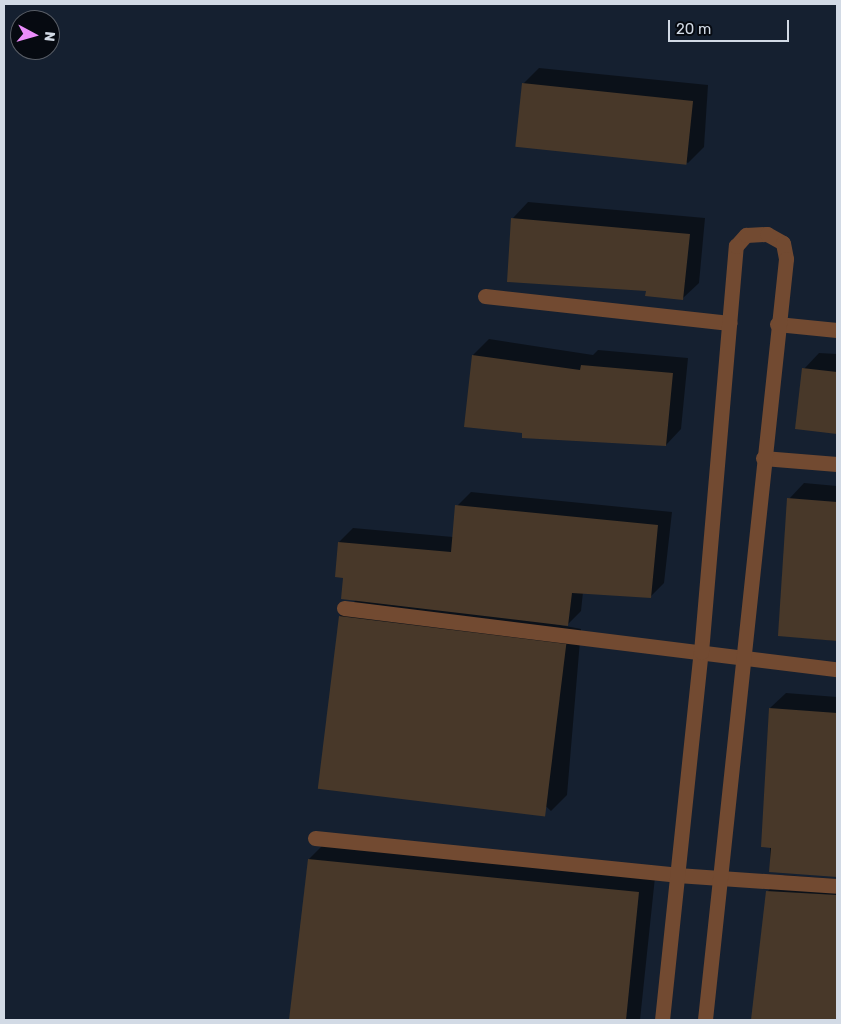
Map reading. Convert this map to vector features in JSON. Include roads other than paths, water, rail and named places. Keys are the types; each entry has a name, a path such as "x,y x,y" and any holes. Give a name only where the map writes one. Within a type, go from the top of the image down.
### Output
{"street":[{"path":"662,1020 701,652 736,246 746,234 767,234 783,243 786,259 762,458 745,660 719,877 705,1020"},
{"path":"485,296 730,324"},
{"path":"777,324 837,330"},
{"path":"762,458 837,464"},
{"path":"344,608 701,652 745,660 837,669"},
{"path":"315,838 677,875 837,886"}]}
